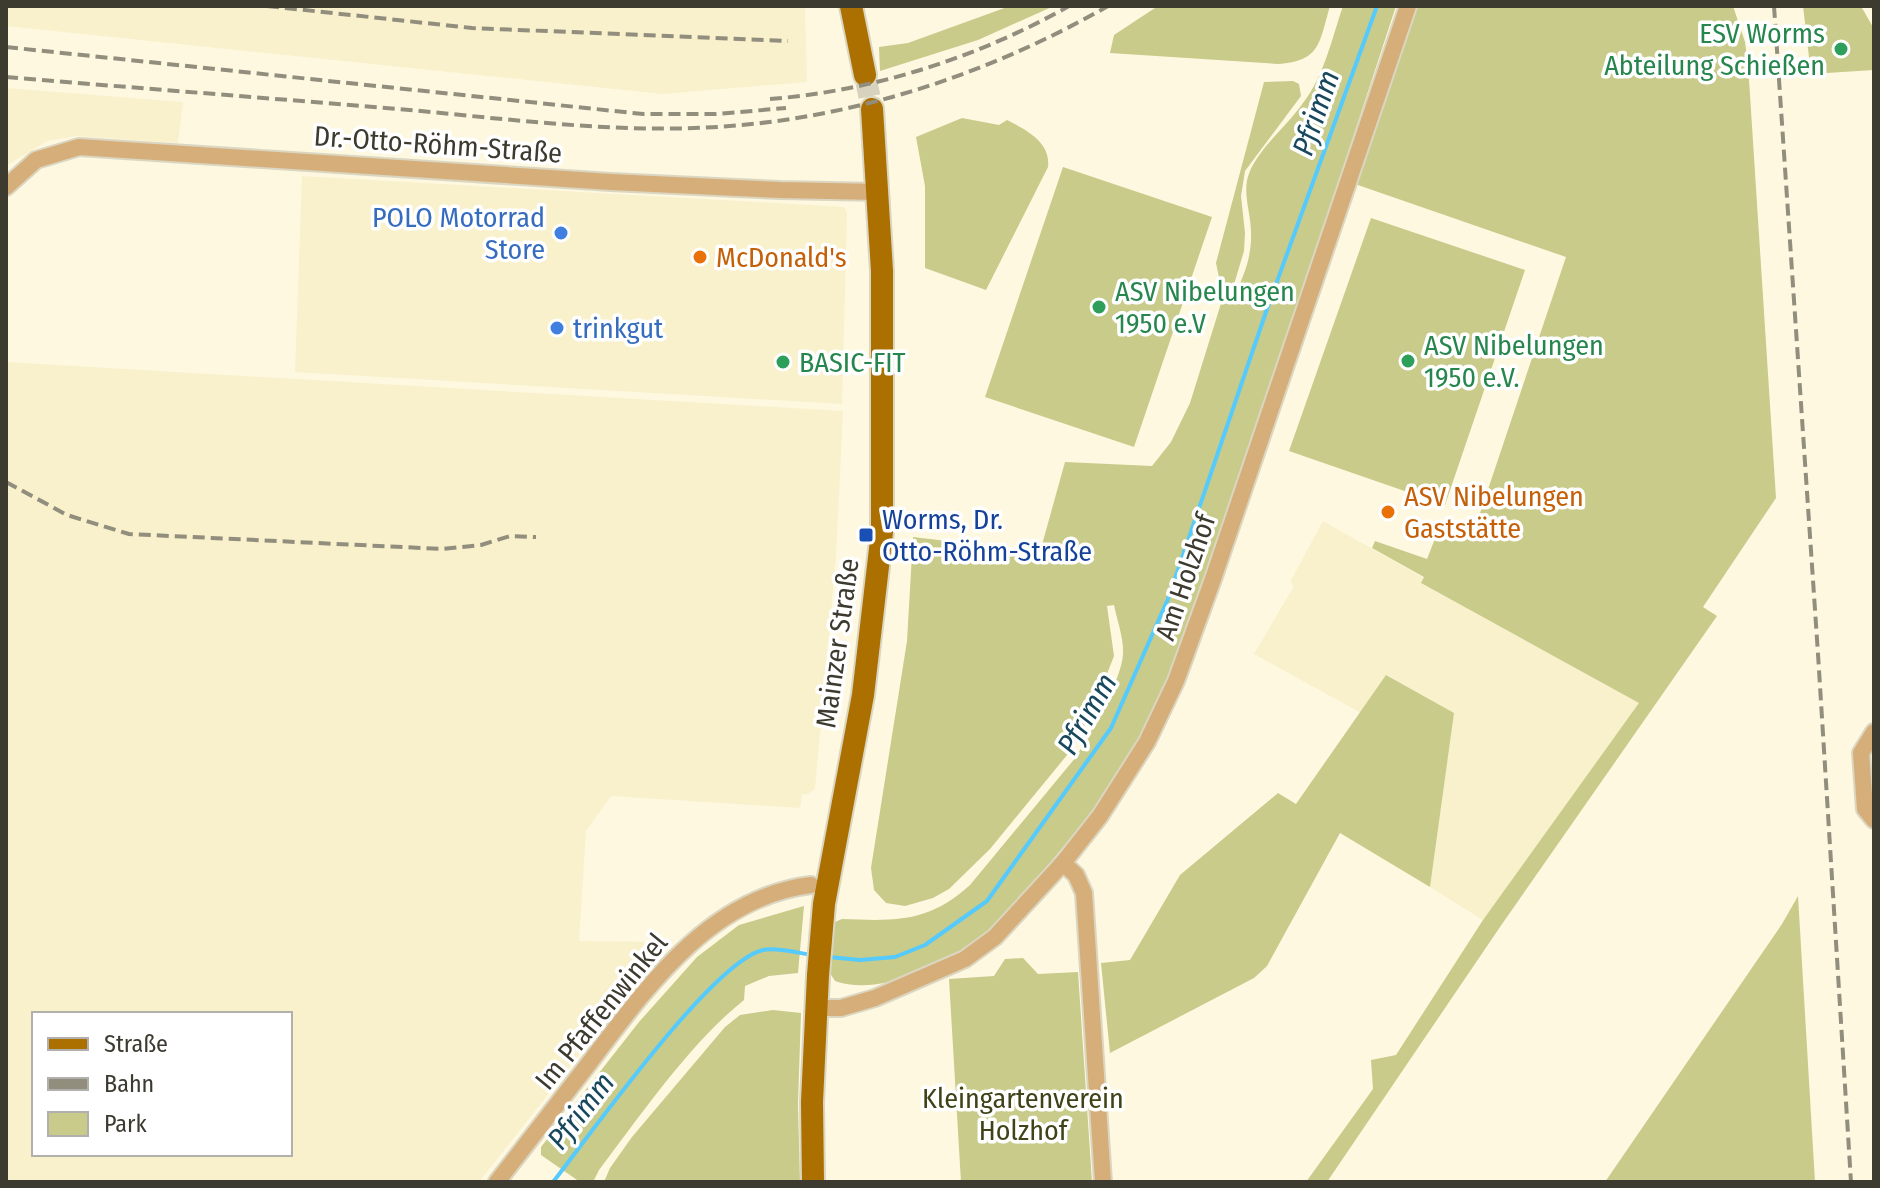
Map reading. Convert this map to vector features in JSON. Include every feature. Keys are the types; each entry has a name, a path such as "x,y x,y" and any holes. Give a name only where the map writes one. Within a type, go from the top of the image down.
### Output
{"main road":[{"path":"851,6 865,75"},
{"name":"Mainzer Straße","path":"813,1182 811,1114 823,918 820,885 863,695 882,532 882,271 872,109"}],"street":[{"name":"Am Holzhof","path":"816,1008 841,1008 875,998 965,959 995,937 1063,863 1100,816 1147,742 1176,681 1213,579 1408,6"},
{"name":"Dr.-Otto-Röhm-Straße","path":"6,187 36,160 65,149 92,147 611,182 879,192"},
{"path":"1874,732 1861,753 1865,809 1874,820"},
{"path":"1063,863 1076,875 1084,893 1103,1182"},
{"name":"Im Pfaffenwinkel","path":"497,1182 629,1011 688,945 733,911 776,892 820,885"}],"shaded area":[{"path":"6,6 805,6 807,82 663,94 6,26"},
{"path":"6,88 183,102 178,143 77,136 47,141 6,166"},
{"path":"302,176 844,207 847,213 842,404 295,372"},
{"path":"6,362 843,411 836,557 815,789 802,794 800,808 611,796 586,831 579,941 668,942 479,1182 6,1182"},
{"path":"1323,521 1424,578 1422,584 1640,703 1483,920 1430,887 1454,713 1387,675 1361,713 1254,654 1294,586 1290,582"}],"green space":[{"path":"1010,6 1054,6 978,40 880,71 879,47 908,43"},
{"path":"1158,6 1330,6 1316,48 1303,59 1292,62 1278,64 1110,53 1114,35"},
{"path":"1343,6 1396,6 1188,624 1167,682 1142,736 1112,784 1078,829 1011,909 987,932 960,952 916,974 866,985 835,981 830,973 835,922 842,919 895,919 925,913 940,907 970,885 1076,757 1104,706 1121,665 1123,648 1120,630 1114,605 1107,606 1114,656 1091,715 1072,749 990,849 949,889 933,898 905,906 886,903 874,890 871,868 907,641 913,537 1040,552 1065,462 1152,466 1171,442 1190,403 1223,297 1216,263 1264,82 1293,81 1299,84 1301,96 1245,171 1241,196 1244,251 1233,297 1249,258 1251,224 1246,194 1250,171 1261,153 1297,112 1317,81"},
{"path":"1415,6 1733,6 1745,42 1748,64 1776,498 1703,607 1717,616 1327,1182 1306,1182 1373,1089 1371,1060 1396,1055 1483,920 1639,703 1421,583 1424,577 1372,548 1375,541 1427,559 1440,526 1472,537 1566,257 1355,184"},
{"name":"ESV Worms Abteilung Schießen","path":"1803,6 1861,6 1874,29 1874,70 1811,74"},
{"path":"962,118 999,125 1007,120 1036,138 1048,158 1048,167 986,290 925,268 925,186 916,137"},
{"name":"ASV Nibelungen 1950 e.V","path":"1063,167 1212,217 1134,447 985,397"},
{"name":"ASV Nibelungen 1950 e.V.","path":"1371,218 1525,270 1445,505 1289,451"},
{"path":"1386,675 1454,713 1430,887 1340,833 1267,966 1254,978 1110,1053 1101,963 1130,960 1180,875 1278,793 1296,804"},
{"path":"1798,896 1815,1182 1605,1182 1782,924"},
{"path":"804,906 798,973 769,976 745,986 744,1000 686,1058 593,1182 580,1182 541,1155 541,1147 639,1022 697,957 739,925"},
{"name":"Kleingartenverein Holzhof","path":"1023,958 1038,974 1078,972 1092,1182 961,1182 949,979 994,976 1005,959"},
{"path":"773,1010 801,1013 798,1104 800,1182 604,1182 632,1137 725,1027 740,1015"}],"waterway":[{"name":"Pfrimm","path":"829,957 860,960 895,957 925,945 987,901 1111,728 1168,599 1267,309 1377,6"},
{"name":"Pfrimm","path":"553,1182 684,1016 741,961 769,949 812,955"}],"tunnel":[{"path":"865,75 872,109"}],"railway":[{"path":"267,6 472,28 788,41"},
{"path":"770,99 848,88 925,69 999,41 1069,6"},
{"path":"6,77 570,125 699,128 790,119 885,99 977,69 1108,6"},
{"path":"1774,6 1851,1182"},
{"path":"6,47 643,114 716,114 786,108"},
{"path":"6,482 67,515 129,534 443,549 481,545 510,536 536,537"}],"place":[{"name":"ESV Worms Abteilung Schießen","path":"1841,49"},
{"name":"POLO Motorrad Store","path":"561,233"},
{"name":"McDonald's","path":"700,257"},
{"name":"ASV Nibelungen 1950 e.V","path":"1099,307"},
{"name":"trinkgut","path":"557,328"},
{"name":"ASV Nibelungen 1950 e.V.","path":"1408,361"},
{"name":"BASIC-FIT","path":"783,362"},
{"name":"ASV Nibelungen Gaststätte","path":"1388,512"},
{"name":"Worms, Dr. Otto-Röhm-Straße","path":"866,535"}]}
